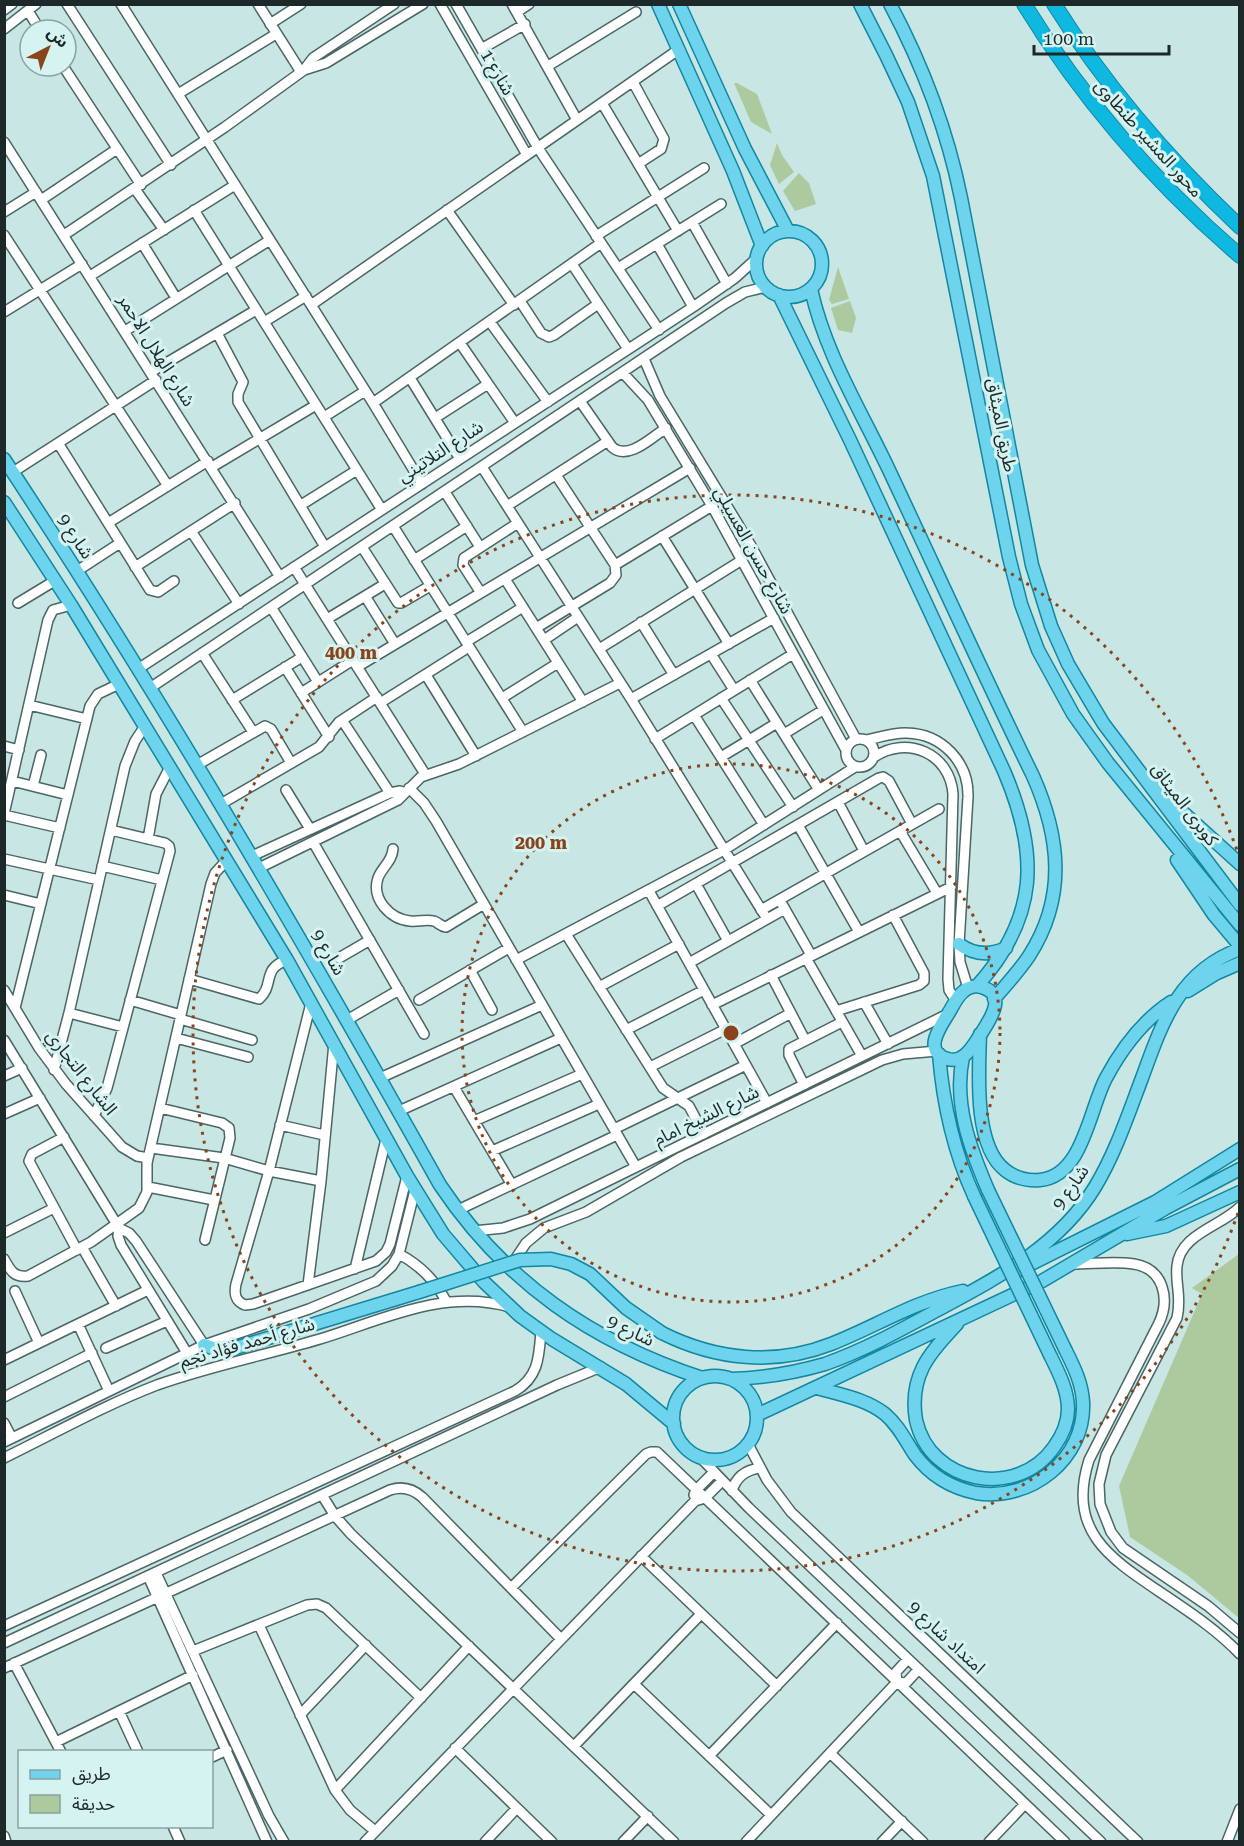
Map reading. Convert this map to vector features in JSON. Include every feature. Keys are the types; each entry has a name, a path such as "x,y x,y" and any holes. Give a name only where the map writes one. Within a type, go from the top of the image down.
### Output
{"highway":[{"name":"محور المشير طنطاوى","path":"1024,4 1061,63 1112,128 1179,201 1239,256"},
{"name":"محور المشير طنطاوى","path":"1054,4 1103,76 1146,130 1239,227"}],"main road":[{"path":"658,4 733,171 762,246"},
{"path":"679,4 745,148 788,231"},
{"name":"طريق الميثاق","path":"890,4 929,87 956,172 1038,585 1051,626 1068,664 1103,723"},
{"name":"طريق الميثاق","path":"865,8 904,94 933,176 1009,557 1029,627 1049,672 1073,714 1108,763 1160,828"},
{"path":"788,231 807,237 820,252 821,272 810,289 799,296 785,297 765,287 759,276 757,258 762,246 771,237 788,231"},
{"path":"810,289 817,318 828,346 1033,776 1052,826 1056,871 1048,915 1029,956 994,999"},
{"path":"779,295 850,440 1004,771 1017,805 1027,847 1028,875 1021,913 1006,948 973,987 956,1001 935,1035 934,1043 938,1053 951,1132 961,1164 1063,1384 1068,1409 1062,1435 1051,1451 1029,1470 1012,1477 992,1480 963,1474 938,1458 925,1443 917,1425 914,1405 916,1386 922,1368 961,1320"},
{"name":"شارع 9","path":"4,459 77,571 221,804 440,1185 458,1210 474,1231 510,1269 548,1301 602,1336 641,1356 702,1378"},
{"path":"4,502 56,580 287,960 431,1216 456,1250 511,1308 541,1331 601,1367 639,1394 674,1424"},
{"name":"كوبرى الميثاق","path":"1103,723 1138,773 1239,905"},
{"path":"1138,773 1239,864"},
{"path":"1160,828 1186,875 1239,948"},
{"name":"كوبرى الميثاق","path":"1160,828 1239,925"},
{"path":"959,944 970,951 982,954 994,953 1006,948"},
{"name":"شارع 9","path":"731,1379 769,1376 826,1363 887,1337 990,1281 1055,1236 1095,1188 1126,1119 1161,1025 1176,999 1189,983 1208,966 1239,948"},
{"path":"980,1034 980,1104 985,1133 993,1155 1002,1167 1015,1176 1030,1180 1045,1179 1066,1169 1075,1156 1105,1081 1128,1044 1150,1018 1217,973 1239,963"},
{"path":"818,1388 861,1401 886,1415 899,1429 922,1462 947,1483 977,1493 1009,1492 1029,1486 1048,1475 1063,1461 1078,1434 1083,1415 1083,1395 1077,1375 988,1190 972,1149 961,1107 959,1077 963,1057 994,1012 994,999 986,989 973,987"},
{"path":"938,1053 951,1060 963,1057"},
{"path":"990,1281 1043,1260 1130,1215 1188,1183 1239,1149"},
{"path":"757,1415 961,1320 1073,1264 1166,1208 1239,1169"},
{"path":"1122,1235 1166,1226 1239,1192"},
{"path":"204,1344 218,1350 232,1349 520,1260 551,1259 571,1264 590,1274 626,1308 662,1333 689,1345 732,1356 761,1358 790,1355 832,1343 912,1306 976,1289"},
{"path":"717,1376 731,1379 747,1390 754,1402 757,1415 756,1428 748,1444 738,1453 712,1460 699,1456 682,1443 674,1424 674,1409 680,1396 689,1385 702,1378 717,1376"}],"street":[{"path":"4,10 12,4"},
{"path":"67,4 171,165"},
{"path":"121,4 422,484"},
{"path":"258,4 302,71"},
{"path":"270,24 301,4"},
{"path":"302,71 326,63 423,4"},
{"name":"شارع 1","path":"440,4 527,155"},
{"name":"شارع 1","path":"456,4 538,148 658,330"},
{"path":"529,5 515,8 577,120"},
{"path":"64,235 225,127 302,71 313,58 389,6"},
{"path":"4,29 32,8"},
{"path":"548,66 636,12"},
{"path":"483,48 525,24"},
{"path":"178,94 276,34"},
{"path":"311,305 678,50"},
{"path":"71,78 117,149 164,230"},
{"path":"633,82 664,139 661,149 638,164"},
{"path":"602,103 678,231"},
{"name":"شارع الهلال الاحمر","path":"6,147 125,330 280,577"},
{"path":"4,212 39,196 117,149"},
{"path":"373,403 572,264 599,240 658,197 704,168"},
{"path":"90,276 235,185"},
{"path":"618,268 721,204"},
{"path":"194,210 382,510"},
{"path":"447,210 541,333 549,337 555,335 598,304"},
{"path":"692,222 728,284"},
{"path":"4,235 168,486"},
{"path":"125,330 270,240"},
{"path":"142,243 176,298"},
{"path":"657,244 693,307"},
{"path":"4,254 13,249"},
{"name":"شارع التلاتيني","path":"138,669 728,284 757,258"},
{"path":"4,312 82,264"},
{"path":"572,264 628,349"},
{"name":"شارع التلاتيني","path":"150,688 735,297 765,287"},
{"path":"264,322 306,296"},
{"path":"13,472 116,406 154,376 217,333 256,310"},
{"path":"490,322 548,402"},
{"path":"217,333 243,382 238,394 238,402 325,547"},
{"path":"460,343 515,423"},
{"name":"شارع حسن العسيلي","path":"644,359 663,401 755,553 861,740"},
{"name":"شارع حسن العسيلي","path":"623,373 636,385 690,468 846,750"},
{"path":"636,385 650,376"},
{"path":"410,378 460,459"},
{"path":"435,418 488,384"},
{"path":"324,417 365,391"},
{"path":"580,401 615,450 625,453 666,428"},
{"path":"108,523 168,486 261,438 316,405"},
{"path":"507,506 608,441"},
{"path":"58,443 151,591 158,592 174,581"},
{"path":"482,467 631,699 767,919"},
{"path":"301,693 318,682 395,644 690,468"},
{"path":"301,505 357,470"},
{"path":"536,628 610,583 616,575 615,565 556,475"},
{"path":"445,492 480,547"},
{"path":"135,567 235,503"},
{"path":"615,565 712,506"},
{"path":"481,593 462,563 465,556 518,524"},
{"path":"393,526 523,732"},
{"path":"414,560 467,526"},
{"path":"191,531 239,604"},
{"path":"662,536 729,644"},
{"path":"77,571 120,543"},
{"path":"362,547 399,603 430,585"},
{"path":"599,649 742,560"},
{"path":"294,567 425,774"},
{"path":"505,579 583,702"},
{"path":"18,603 56,580"},
{"path":"327,620 385,584"},
{"path":"365,596 395,644"},
{"path":"60,828 4,814 50,615 58,607 71,605"},
{"path":"271,607 318,682"},
{"path":"221,804 319,747 342,720 426,675 523,607"},
{"path":"544,640 579,618"},
{"path":"631,699 774,618"},
{"path":"641,622 674,675"},
{"path":"202,653 253,732"},
{"path":"711,654 734,690"},
{"path":"655,739 793,654"},
{"path":"232,700 302,657"},
{"path":"502,698 558,663"},
{"path":"285,667 329,737"},
{"path":"426,675 476,756"},
{"path":"750,680 819,790"},
{"path":"259,868 398,800 425,774 453,767 620,683"},
{"path":"15,1008 94,697 119,684"},
{"path":"721,698 793,807"},
{"path":"29,705 87,719"},
{"path":"784,734 823,710"},
{"path":"694,715 764,825"},
{"path":"342,720 390,793"},
{"path":"721,757 777,723"},
{"path":"54,1070 127,758 145,726"},
{"path":"197,765 262,727 269,728 291,763"},
{"path":"855,767 847,760 846,750 850,743 898,733 921,735 942,744 954,754 962,767 968,789 959,944 960,962 973,987"},
{"path":"516,960 724,850 855,767 865,767 874,757 873,747 861,740"},
{"path":"4,746 19,750"},
{"path":"874,757 897,747 916,748 933,756 946,770 951,781 953,794 948,979 949,990 956,1001"},
{"path":"33,786 41,755"},
{"path":"148,839 156,794 170,767"},
{"path":"657,906 879,778 883,777 889,781 912,824"},
{"path":"12,781 68,795"},
{"path":"286,790 310,829"},
{"path":"252,856 390,793 407,790"},
{"path":"407,790 430,812 636,1167"},
{"path":"837,802 864,851"},
{"path":"761,910 939,809"},
{"path":"798,825 859,932"},
{"path":"94,1116 106,1094 170,848 165,843 111,830"},
{"path":"900,831 937,893"},
{"path":"313,842 424,1034"},
{"path":"393,849 390,861 378,879 376,888 384,907 396,916 410,921 432,921 446,927 484,904"},
{"path":"4,859 99,880"},
{"path":"4,1259 12,1273 24,1277 118,1226 142,1204 148,1186 146,1172 148,1158 212,878 226,860"},
{"path":"102,866 162,880"},
{"path":"696,884 728,941"},
{"path":"712,1005 951,887"},
{"path":"649,891 767,1103"},
{"path":"4,895 41,904"},
{"path":"779,899 836,1011 862,1056"},
{"path":"689,963 785,909"},
{"path":"836,1011 919,985 925,979 924,972 893,915"},
{"path":"566,934 666,1092 686,1103 704,1134"},
{"path":"339,958 370,940"},
{"path":"599,987 679,944"},
{"path":"419,1000 509,948"},
{"path":"189,979 259,999 267,989 271,970 278,963 287,960"},
{"path":"470,970 492,1010"},
{"path":"771,975 805,1040"},
{"name":"الشارع التجاري","path":"4,990 54,1070 122,1147 137,1156 148,1158"},
{"path":"347,1020 399,990"},
{"path":"626,1030 704,990"},
{"path":"130,1000 252,1040"},
{"path":"864,1002 888,1044"},
{"path":"311,1003 269,1171 236,1284 237,1298 249,1305 376,1261 390,1244 407,1176"},
{"path":"380,1078 542,1005"},
{"path":"69,1013 123,1027"},
{"path":"734,1044 791,1013"},
{"name":"شارع الشيخ امام","path":"474,1231 493,1230 521,1222 948,1014"},
{"path":"804,1085 788,1053 790,1047 843,1022"},
{"path":"650,1067 726,1029"},
{"path":"176,1038 248,1057"},
{"path":"399,1111 561,1038"},
{"path":"4,1040 118,1226 136,1241 204,1344"},
{"path":"308,1285 321,1181 334,1043"},
{"name":"شارع الشيخ امام","path":"510,1269 521,1248 538,1233 551,1225 586,1212 681,1157 882,1060 903,1054 938,1053"},
{"path":"458,1210 512,1185 677,1098 746,1065"},
{"path":"4,1076 22,1068"},
{"path":"474,1121 582,1074"},
{"path":"454,1087 512,1185"},
{"path":"4,1114 40,1098"},
{"path":"492,1151 599,1104"},
{"path":"160,1108 222,1124 229,1128 230,1138 205,1240"},
{"path":"280,1125 324,1135"},
{"path":"64,1137 32,1154 29,1163 54,1208 116,1306"},
{"path":"355,1269 386,1138"},
{"path":"151,1148 224,1158 269,1171 321,1181"},
{"path":"148,1186 214,1200"},
{"name":"شارع أحمد فؤاد نجم","path":"8,1440 204,1344 336,1299 370,1284 387,1272 399,1254 415,1190"},
{"path":"582,1193 582,1204 586,1212"},
{"path":"1239,1207 1228,1217 1190,1241 1179,1256 1176,1273 1180,1299 1177,1318 1106,1455 1100,1474 1099,1494 1106,1523 1123,1548 1208,1606 1239,1632"},
{"path":"4,1233 54,1208"},
{"path":"118,1226 121,1245 187,1353"},
{"path":"399,1254 416,1264 430,1277 446,1301"},
{"path":"376,1261 387,1272"},
{"path":"1073,1264 1141,1266 1156,1276 1163,1287 1166,1299 1159,1323 1089,1460 1084,1480 1083,1500 1092,1530 1102,1548 1117,1563 1201,1619 1239,1654"},
{"path":"4,1360 148,1290"},
{"path":"15,1291 39,1343"},
{"name":"شارع أحمد فؤاد نجم","path":"4,1458 112,1405 171,1381 320,1339 416,1308 446,1301 478,1301 511,1308"},
{"path":"106,1348 167,1320"},
{"path":"78,1324 109,1391"},
{"path":"4,1626 515,1390 529,1380 538,1364 541,1331"},
{"path":"4,1397 92,1353"},
{"path":"4,1643 601,1367"},
{"path":"472,1410 477,1423"},
{"path":"4,1423 8,1440"},
{"name":"امتداد شارع 9","path":"748,1444 774,1491 798,1519 1138,1842"},
{"path":"511,1588 648,1453 659,1454 1065,1842"},
{"path":"699,1456 732,1491 1101,1842"},
{"path":"732,1491 740,1477 760,1468"},
{"path":"695,1501 696,1490 714,1472"},
{"path":"365,1842 695,1501 705,1498 722,1481"},
{"path":"4,1668 390,1490 401,1488 413,1490 422,1497 561,1638"},
{"path":"322,1495 335,1516 351,1534 674,1842"},
{"path":"641,1556 777,1686"},
{"path":"152,1575 193,1651 269,1816 284,1842"},
{"path":"162,1595 194,1675 267,1842"},
{"path":"193,1651 307,1605 317,1604 326,1608 421,1698"},
{"path":"574,1746 701,1614"},
{"path":"710,1756 837,1623"},
{"path":"259,1624 335,1790 350,1810 375,1831"},
{"path":"300,1715 366,1646"},
{"path":"335,1790 470,1646"},
{"path":"746,1842 897,1682 896,1672 908,1659"},
{"path":"14,1664 60,1750"},
{"path":"897,1682 906,1683 919,1669"},
{"path":"56,1742 194,1675"},
{"path":"634,1684 771,1815"},
{"path":"119,1711 137,1750"},
{"path":"213,1756 226,1749 229,1737 234,1737"},
{"path":"455,1748 552,1842"},
{"path":"226,1749 236,1756 240,1752"},
{"path":"830,1753 923,1842"},
{"path":"989,1842 1025,1804"},
{"path":"485,1842 518,1808"},
{"path":"1227,1842 1239,1809"},
{"path":"623,1842 648,1816"},
{"path":"882,1842 902,1821"},
{"path":"173,1828 180,1842"},
{"path":"4,1836 6,1842"}],"green space":[{"path":"734,83 757,94 772,134 751,122"},
{"path":"777,143 794,172 779,184 770,165"},
{"path":"799,173 809,183 816,204 795,211 783,191"},
{"path":"838,267 849,299 832,304 829,300"},
{"path":"850,301 856,318 852,333 838,330 831,308"},
{"path":"1239,1254 1239,1618 1187,1575 1130,1537 1119,1486 1202,1294 1192,1288"}]}
